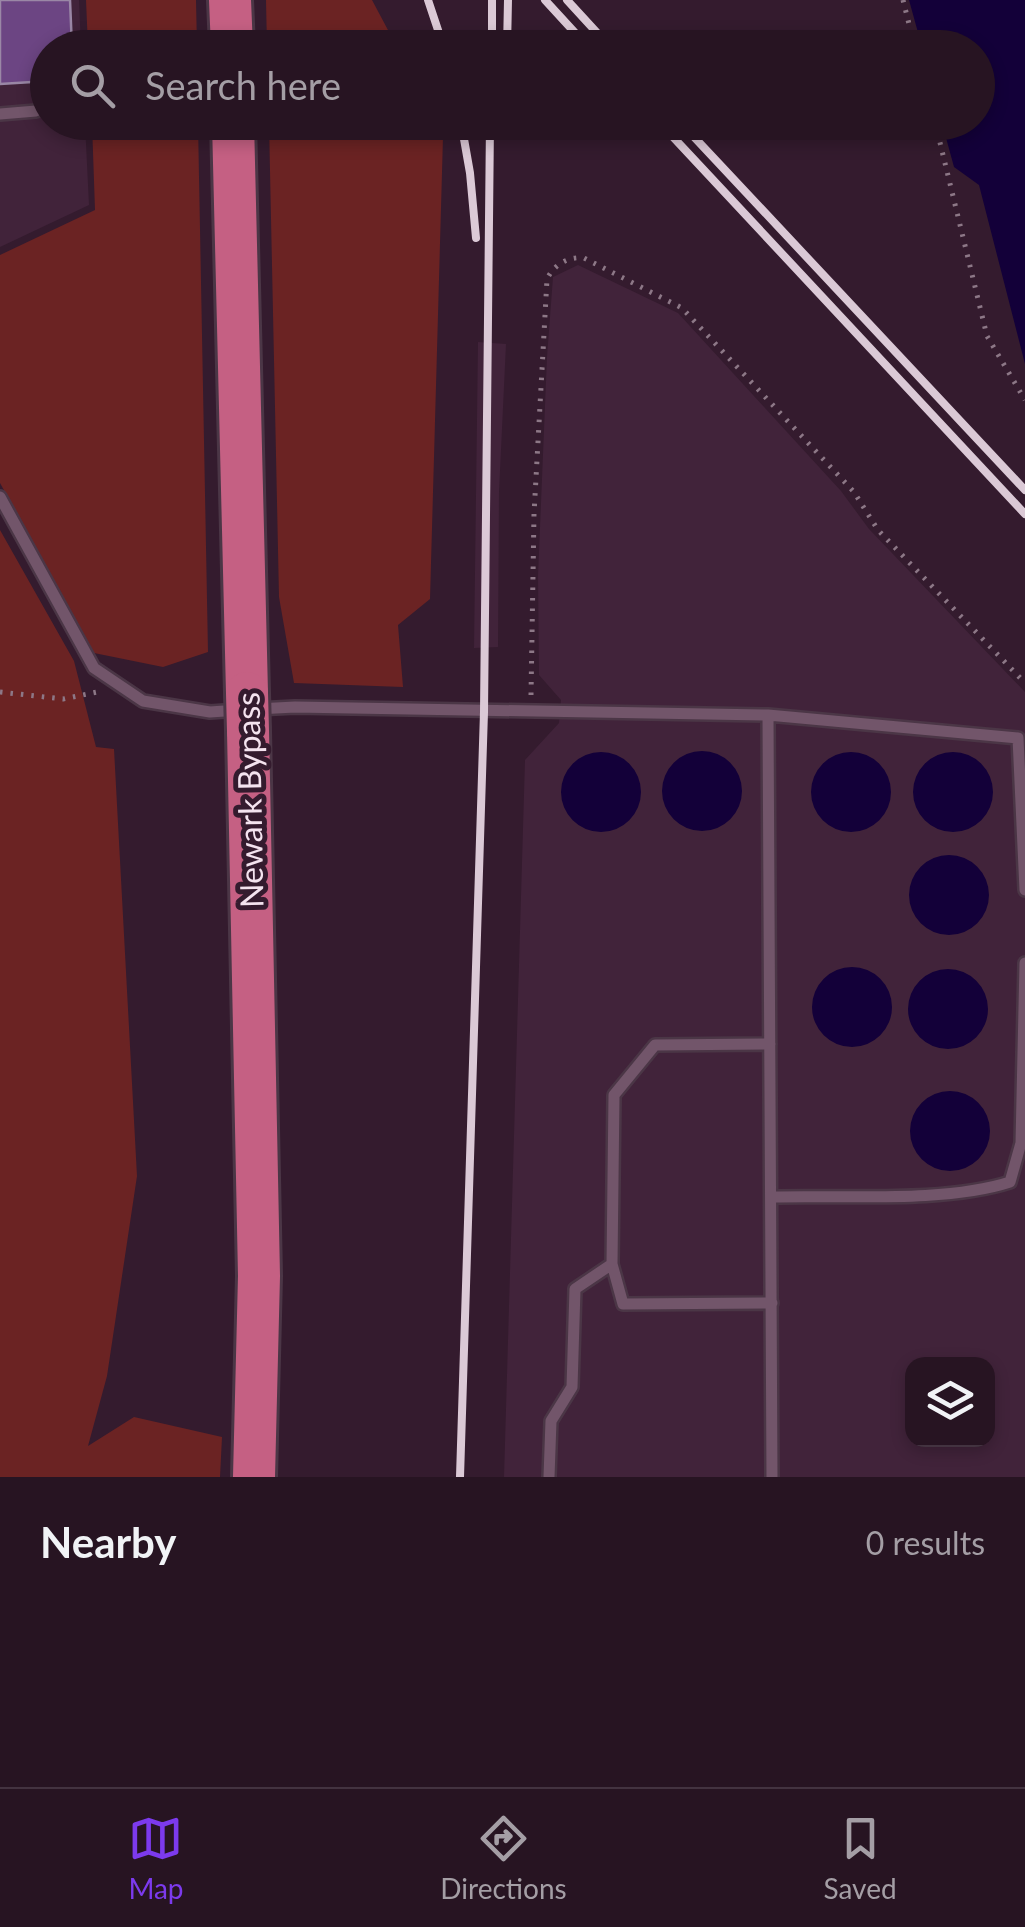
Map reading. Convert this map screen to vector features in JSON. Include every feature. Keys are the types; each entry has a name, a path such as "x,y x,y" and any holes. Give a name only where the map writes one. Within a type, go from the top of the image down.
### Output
{"highway":[{"path":"230,0 231,30"},
{"name":"Newark Bypass","path":"234,140 258,1276 254,1477"}],"lane":[{"path":"0,114 30,112"},
{"path":"0,497 94,668 143,701 210,712 296,707 768,715 1018,738 1025,890"},
{"path":"768,715 772,1477"},
{"path":"772,1197 946,1193 987,1190 1010,1182 1021,1143 1025,963"},
{"path":"770,1044 655,1044 614,1095 612,1264 624,1304 772,1303"},
{"path":"549,1477 551,1421 572,1388 575,1290 612,1264"}],"path":[{"path":"903,0 911,30"},
{"path":"939,140 987,336 1025,400"},
{"path":"531,676 538,397 547,279 552,268 574,257 584,258 682,308 854,492 878,530 1025,682"},
{"path":"0,692 63,699 119,685"}],"shaded area":[{"path":"0,0 79,0 80,30 30,30 30,140 86,140 89,205 0,247"},
{"path":"86,0 196,0 197,30 87,30"},
{"path":"266,0 372,0 388,30 267,30"},
{"path":"909,0 1025,0 1025,364 979,185 954,167 947,140 995,140 995,30 917,30"},
{"path":"93,140 198,140 208,652 163,667 94,653 0,483 0,255 95,210"},
{"path":"269,140 443,140 430,599 398,625 403,687 294,683 279,597"},
{"path":"578,265 678,313 841,491 869,529 1025,692 1025,1477 504,1477 525,760 559,723 561,700 539,675 538,576 553,277"},
{"path":"478,342 506,344 499,492 498,647 474,648"},
{"path":"0,530 74,661 96,747 114,749 137,1176 107,1376 88,1446 134,1417 222,1437 220,1477 0,1477"},
{"path":"702,751 717,754 730,763 739,776 739,806 730,819 717,828 702,831 687,828 674,819 665,806 662,791 665,776 674,763 687,754"},
{"path":"601,752 616,755 629,764 638,777 638,807 629,820 616,829 601,832 586,829 573,820 564,807 561,792 564,777 573,764 586,755"},
{"path":"851,752 866,755 879,764 888,777 888,807 879,820 866,829 851,832 836,829 823,820 814,807 811,792 814,777 823,764 836,755"},
{"path":"953,752 968,755 981,764 990,777 990,807 981,820 968,829 953,832 938,829 925,820 916,807 913,792 916,777 925,764 938,755"},
{"path":"949,855 964,858 977,867 986,880 986,910 977,923 964,932 949,935 934,932 921,923 912,910 909,895 912,880 921,867 934,858"},
{"path":"852,967 867,970 880,979 889,992 889,1022 880,1035 867,1044 852,1047 837,1044 824,1035 815,1022 812,1007 815,992 824,979 837,970"},
{"path":"948,969 963,972 976,981 985,994 985,1024 976,1037 963,1046 948,1049 933,1046 920,1037 911,1024 908,1009 911,994 920,981 933,972"},
{"path":"950,1091 965,1094 978,1103 987,1116 987,1146 978,1159 965,1168 950,1171 935,1168 922,1159 913,1146 910,1131 913,1116 922,1103 935,1094"}],"building":[{"path":"0,0 70,0 71,30 30,30 30,82 0,84"}],"railway":[{"path":"428,0 438,30"},
{"path":"492,0 492,30"},
{"path":"507,30 508,0"},
{"path":"545,0 572,30"},
{"path":"567,0 594,30"},
{"path":"464,140 476,238"},
{"path":"460,1477 484,712 490,140"},
{"path":"676,140 1025,514"},
{"path":"697,140 1025,490"}]}
